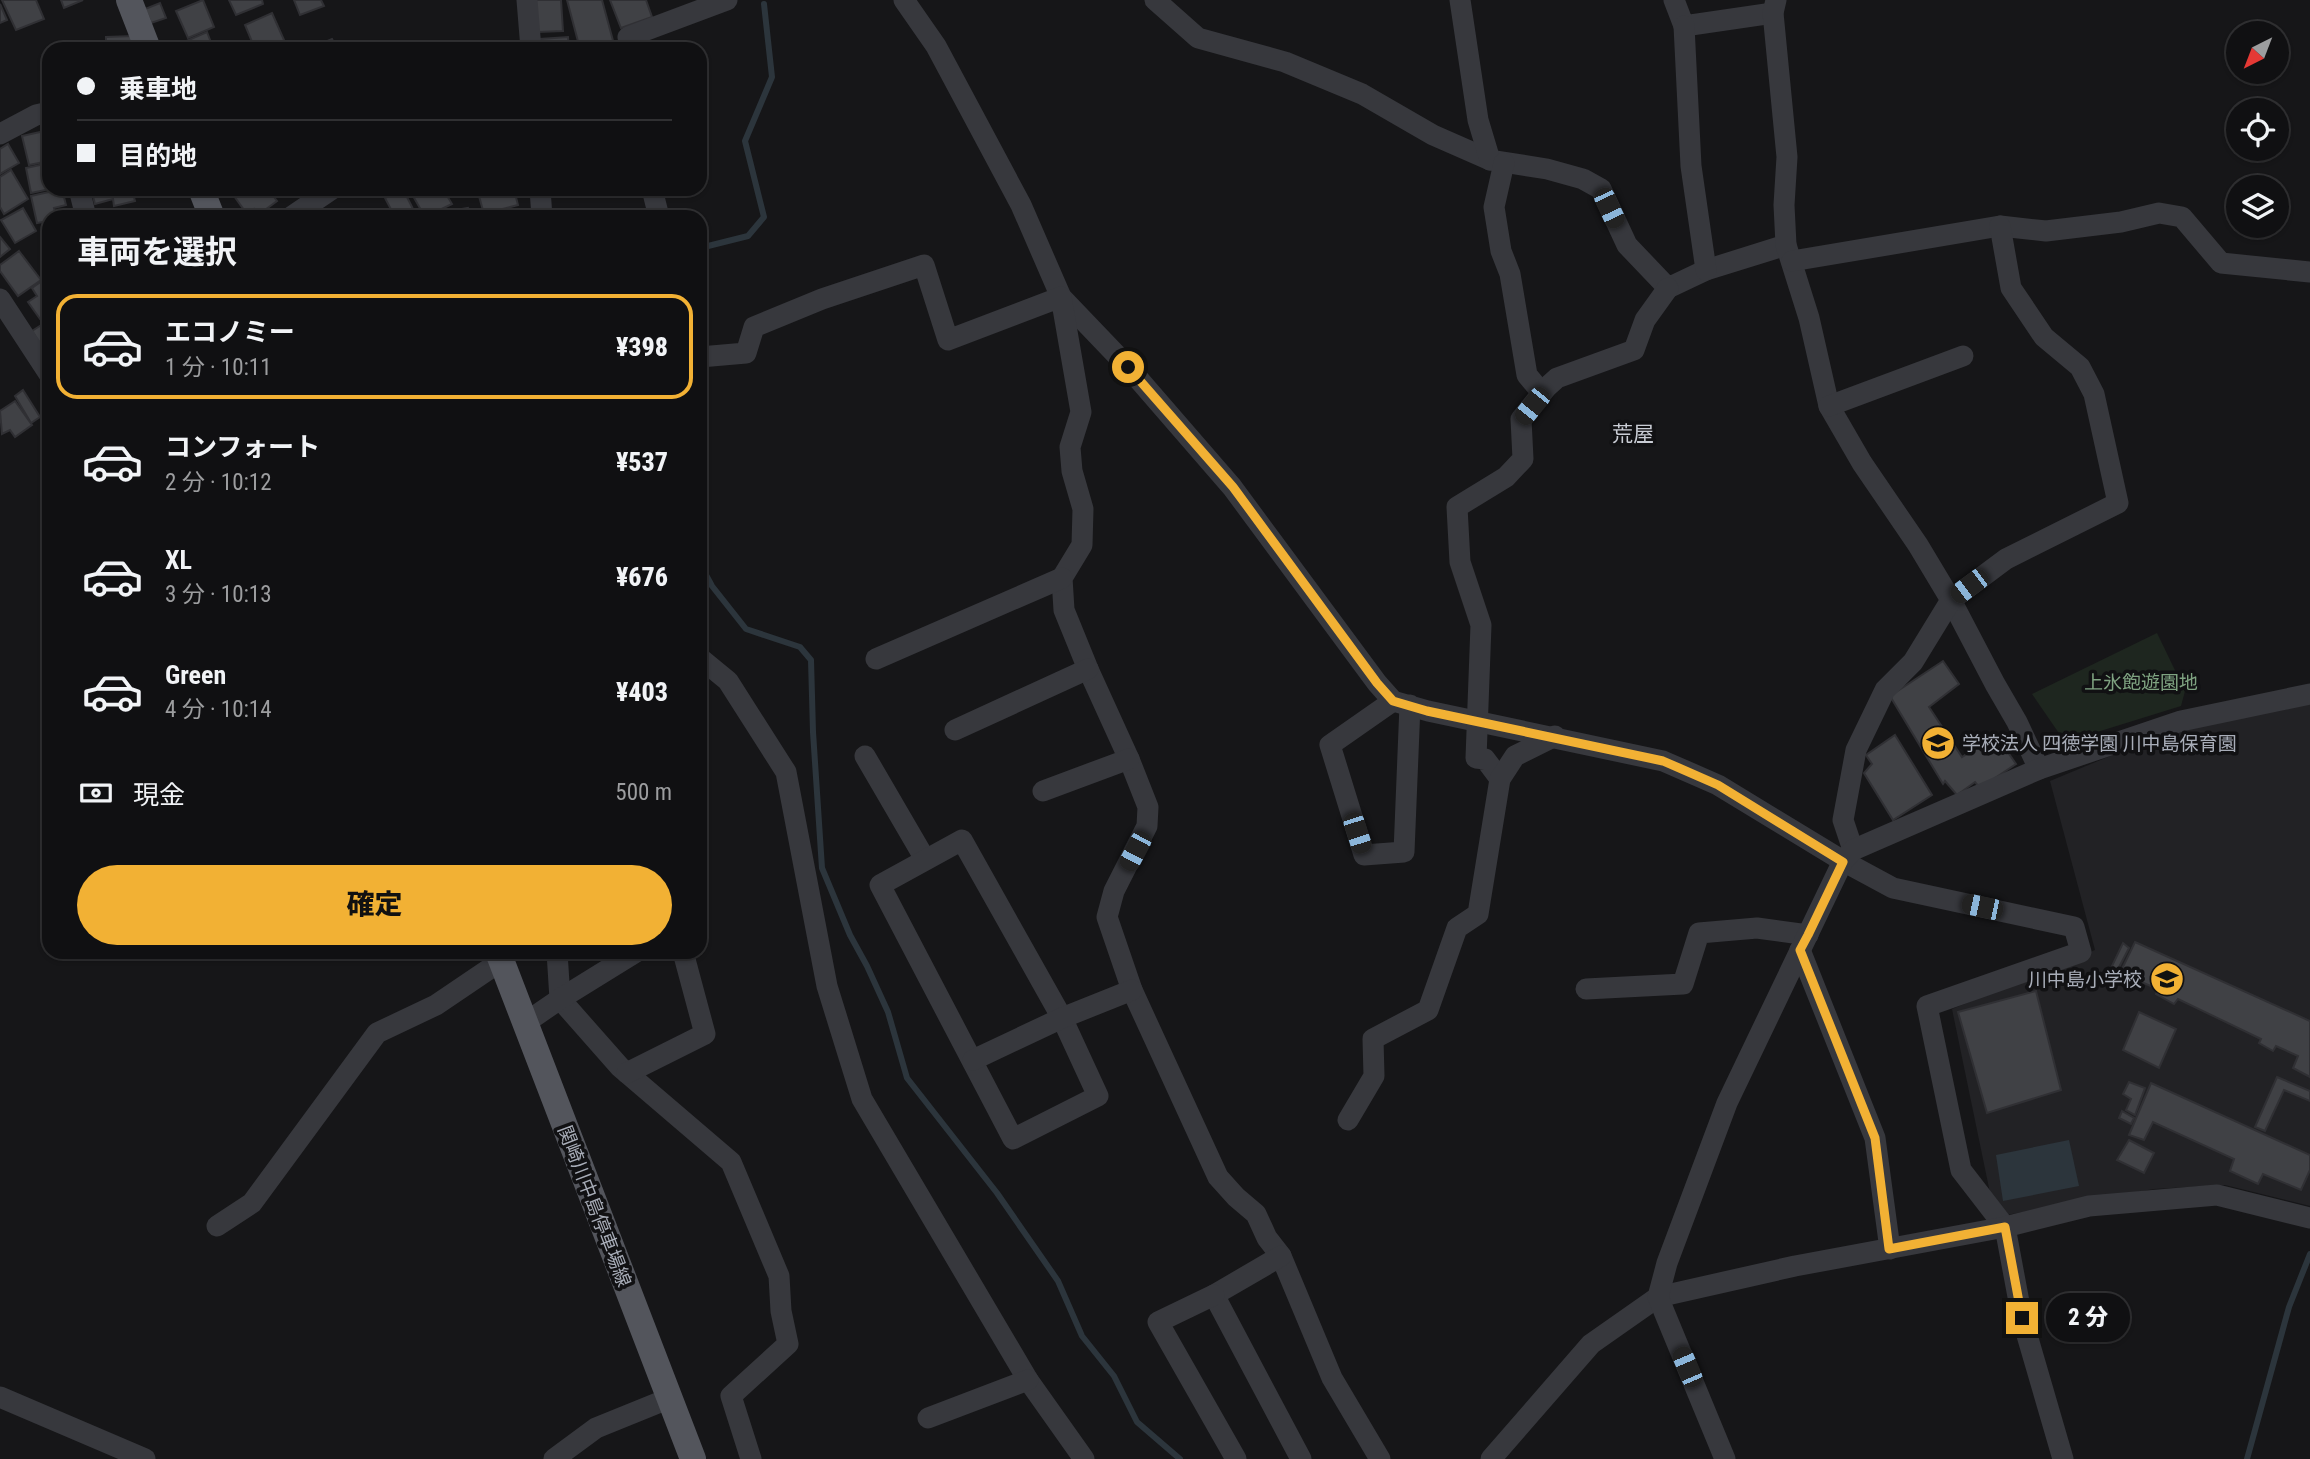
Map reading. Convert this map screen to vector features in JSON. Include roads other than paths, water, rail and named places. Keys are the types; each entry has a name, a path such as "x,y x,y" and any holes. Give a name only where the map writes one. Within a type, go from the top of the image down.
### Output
{"main road":[{"path":"129,0 145,42"},
{"name":"関崎川中島停車場線","path":"500,959 693,1459"}],"street":[{"path":"527,0 530,42"},
{"path":"630,42 628,37 727,0"},
{"path":"904,0 936,46 1021,205 1061,297 1081,412 1070,447 1072,471 1083,509 1082,545 1062,579 1064,610 1148,807 1147,826 1114,891 1107,917 1132,990 1218,1177 1256,1214 1267,1238 1281,1256 1332,1378 1380,1459"},
{"path":"1155,0 1198,38 1284,62 1362,94 1433,135 1497,162 1546,169 1583,179 1601,189 1627,245 1668,288"},
{"path":"1460,0 1478,120 1497,162 1494,207 1501,251 1510,274 1527,375 1542,393"},
{"path":"1674,0 1684,26 1690,166 1706,270"},
{"path":"1684,26 1775,6 1787,158 1784,205 1789,253 1809,318 1829,406 1951,600 1994,684 2017,722 2039,769"},
{"path":"0,134 42,114"},
{"path":"301,210 322,196"},
{"path":"1500,779 1485,760 1476,758 1481,625 1460,562 1457,507 1506,477 1523,459 1521,419 1557,378 1634,350 1646,320 1668,288 1706,270 1789,253 2000,226 2046,231 2122,222 2159,214 2182,217 2221,262 2310,272"},
{"path":"1725,1459 1658,1297 1667,1263 1727,1103 1848,856 1843,820 1856,750 1885,690 1913,662 1951,600 2006,559 2118,503 2094,394 2080,367 2043,337 2011,288 2000,226"},
{"path":"707,356 746,353 754,327 821,299 924,265 948,340 1061,297"},
{"path":"1061,297 1128,367 1233,487 1377,683 1401,703 1427,711 1663,761 1718,785 1848,856 1893,888 2074,927 2081,952 1927,1006 1961,1170 2005,1227 2022,1318 2063,1459"},
{"path":"0,299 42,363"},
{"path":"1829,406 1963,356"},
{"path":"876,659 1062,579"},
{"path":"707,664 729,681 786,772 827,986 862,1100 1028,1380 1084,1459"},
{"path":"955,730 1087,669"},
{"path":"1848,856 2039,769 2181,721 2310,694"},
{"path":"1401,703 1404,852 1364,855 1330,745 1401,703"},
{"path":"1348,1120 1374,1076 1373,1039 1428,1010 1457,928 1478,914 1500,779 1515,755 1555,736"},
{"path":"866,756 925,859"},
{"path":"1043,791 1129,759"},
{"path":"962,840 1062,1018 1098,1096 1013,1139 880,885 925,859 962,840"},
{"path":"1586,989 1683,984 1699,933 1756,928 1804,942"},
{"path":"1804,942 1875,1138 1889,1249"},
{"path":"216,1226 251,1203 377,1033 436,1005 495,959"},
{"path":"557,959 560,999 627,1073 731,1162 779,1276 781,1311 788,1344 731,1396 751,1459"},
{"path":"525,1023 625,959"},
{"path":"627,1073 705,1034 685,959"},
{"path":"973,1060 1062,1018 1132,990"},
{"path":"1491,1459 1591,1345 1658,1297 1795,1266 2005,1227 2089,1206 2217,1195 2308,1218"},
{"path":"1236,1459 1158,1322 1214,1295 1281,1256"},
{"path":"1214,1295 1301,1459"},
{"path":"928,1419 1028,1380"},
{"path":"0,1397 145,1459"},
{"path":"554,1459 596,1428 670,1398"}],"waterway":[{"path":"707,246 748,236 764,217 745,141 772,77 764,4"},
{"path":"707,577 746,629 800,647 811,660 822,868 850,935 888,1012 907,1078 997,1193 1058,1281 1082,1336 1114,1376 1137,1422 1180,1459"},
{"path":"2247,1459 2289,1307 2310,1254"}],"place":[{"name":"学校法人 四徳学園 川中島保育園","path":"1938,743"},
{"name":"川中島小学校","path":"2167,979"}],"district":[{"name":"荒屋","path":"1633,434"}],"park label":[{"name":"上氷飽遊園地","path":"2141,682"}]}
